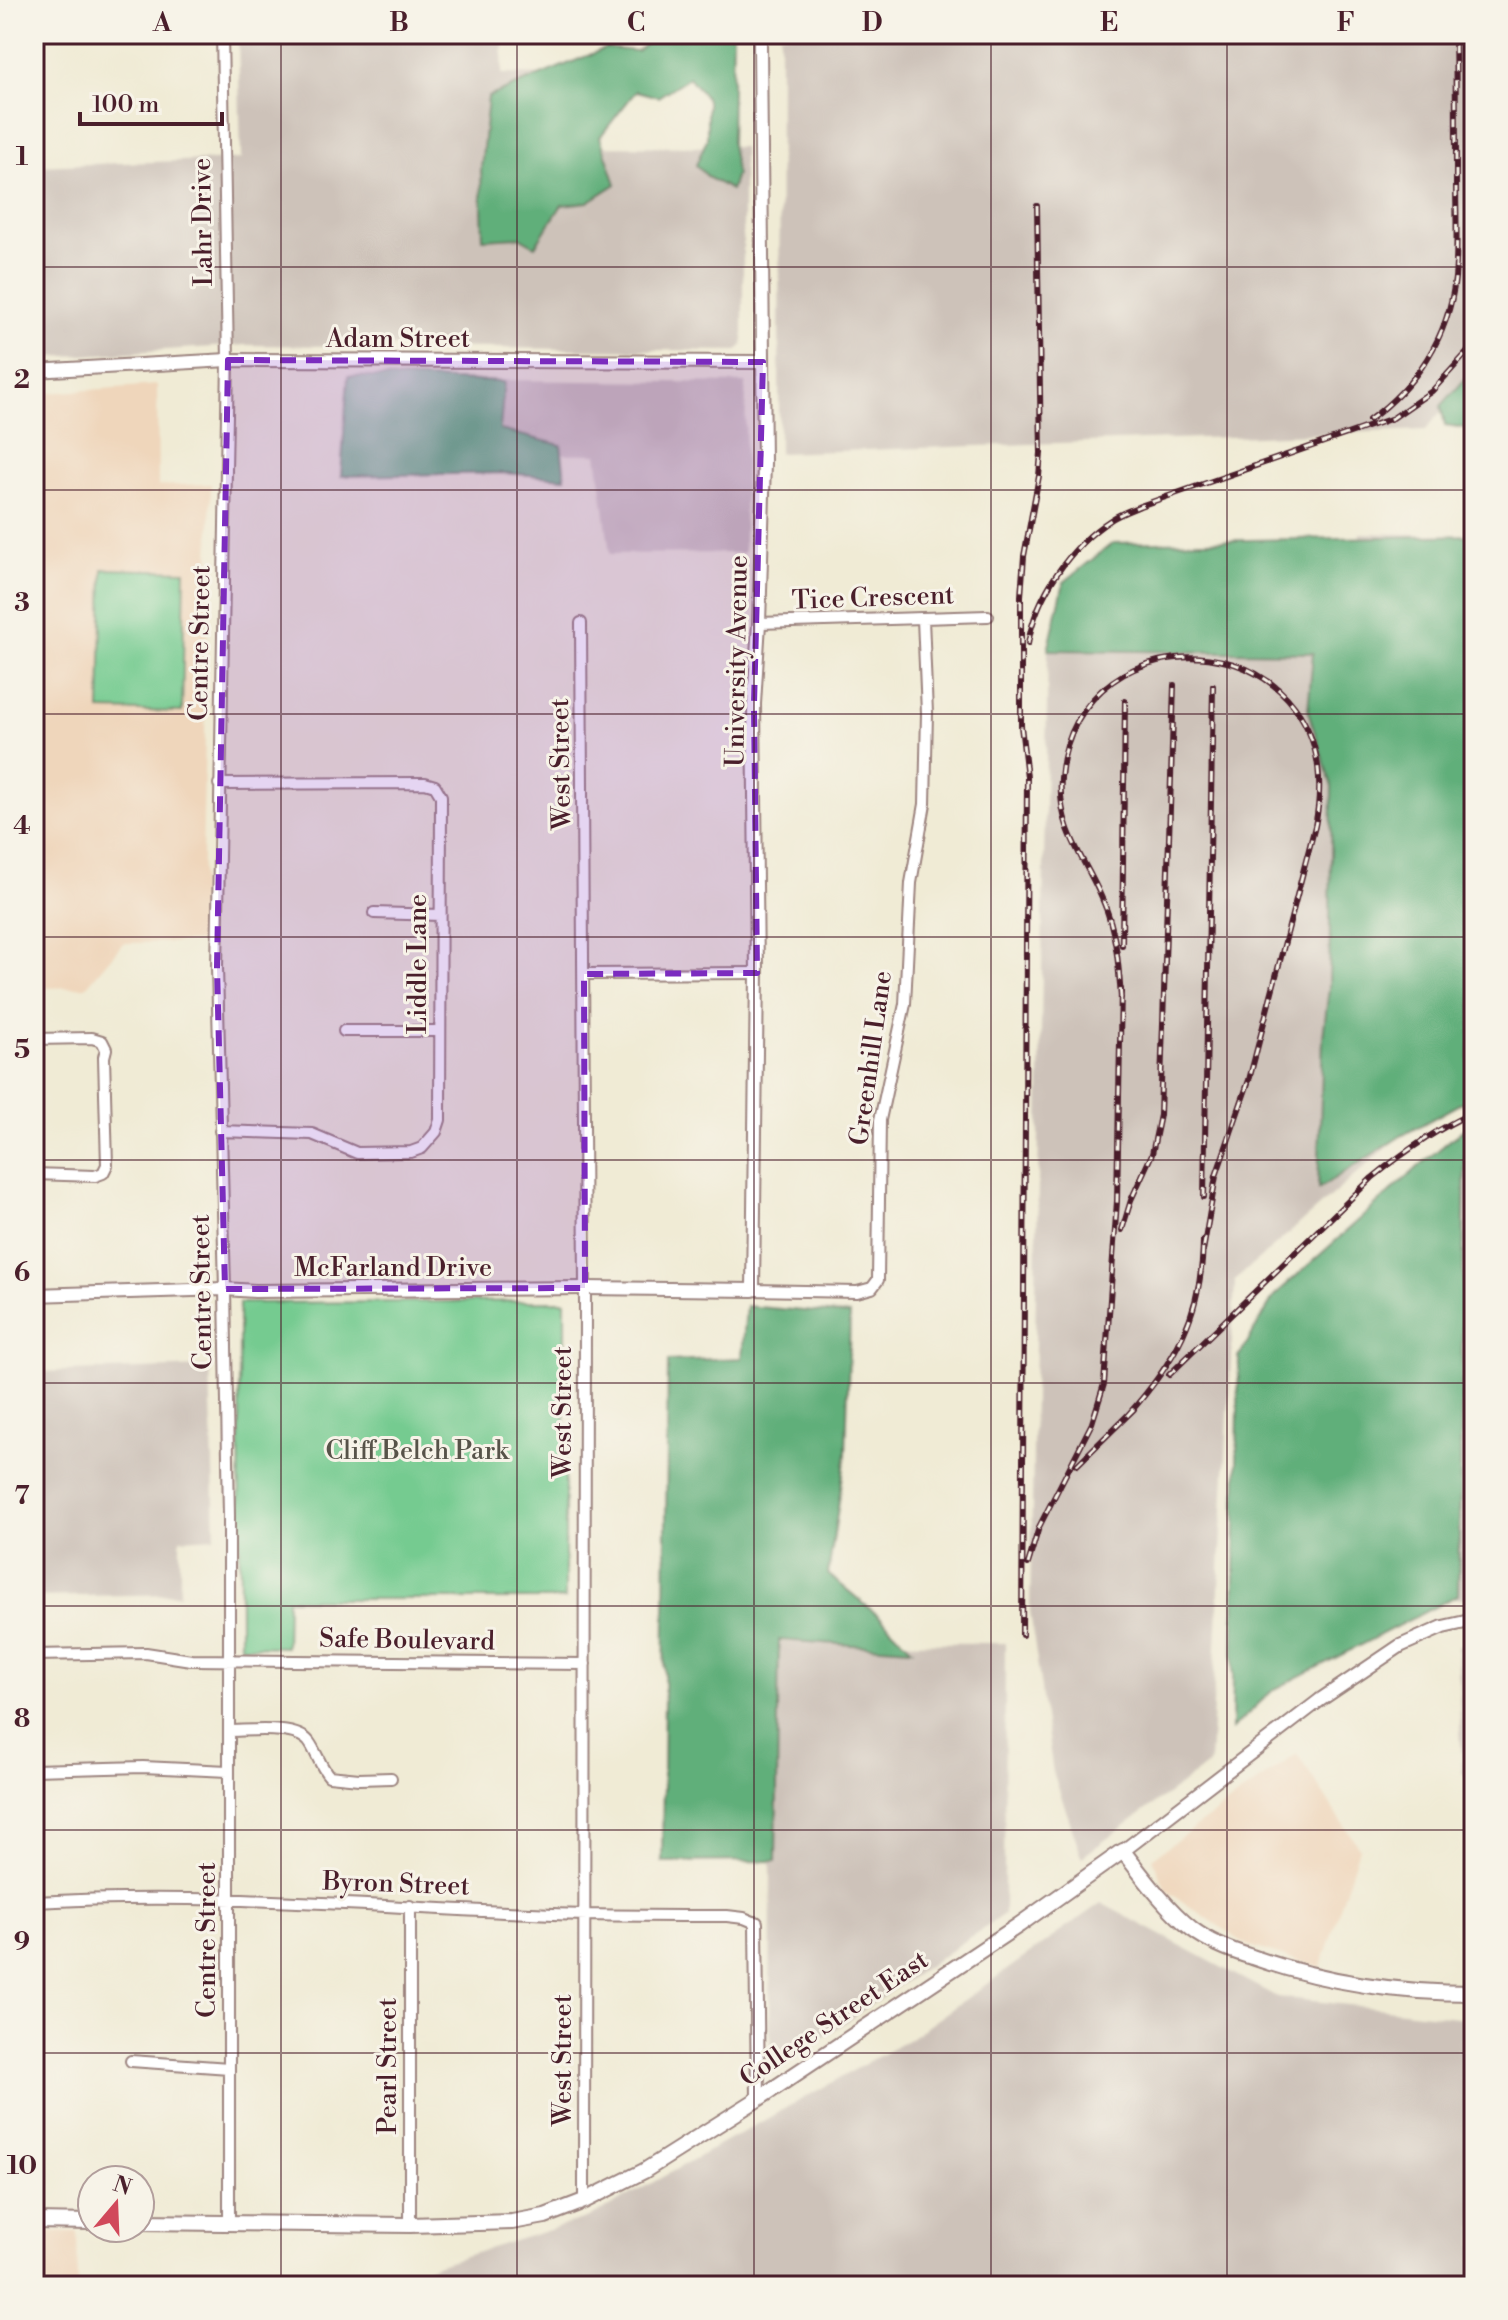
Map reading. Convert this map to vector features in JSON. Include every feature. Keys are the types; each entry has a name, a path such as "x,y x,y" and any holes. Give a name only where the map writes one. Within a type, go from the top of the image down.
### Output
{"main road":[{"path":"1123,1851 1147,1882 1192,1929 1228,1949 1277,1966 1338,1981 1440,1993 1474,1993"},
{"name":"College Street East","path":"156,2222 410,2225 512,2222 545,2216 584,2201 644,2171 1019,1925 1123,1851"},
{"path":"35,2221 76,2222"}],"street":[{"name":"Lahr Drive","path":"222,34 228,360"},
{"name":"University Avenue","path":"753,1290 757,973 754,704 764,463 761,34"},
{"name":"Adam Street","path":"34,371 228,360 763,362"},
{"name":"Centre Street","path":"228,360 217,967 229,1516 229,2223"},
{"name":"Tice Crescent","path":"759,623 988,616"},
{"name":"Greenhill Lane","path":"753,1290 857,1292 872,1288 878,1280 880,1120 905,1004 911,883 925,804 927,713 923,619"},
{"name":"West Street","path":"581,623 585,1288 584,2201"},
{"name":"Liddle Lane","path":"219,784 425,783 435,786 441,796 440,1120 436,1132 422,1148 411,1152 357,1153 312,1134 220,1131"},
{"path":"374,913 440,915"},
{"path":"584,974 757,973"},
{"path":"344,1031 440,1031"},
{"path":"34,1039 92,1038 102,1041 106,1049 107,1165 103,1173 95,1176 34,1174"},
{"name":"McFarland Drive","path":"34,1295 225,1289 753,1290"},
{"name":"College Street East","path":"1123,1851 1320,1700 1400,1646 1443,1627 1474,1620"},
{"name":"Safe Boulevard","path":"34,1655 146,1653 179,1659 585,1664"},
{"path":"229,1731 289,1731 308,1741 329,1776 391,1778"},
{"path":"34,1770 143,1767 228,1771"},
{"name":"Byron Street","path":"34,1902 102,1898 229,1900 585,1915 727,1916 756,1923"},
{"name":"Pearl Street","path":"410,1906 410,2225"},
{"path":"756,1923 758,2099"},
{"path":"34,1935 35,2221"},
{"path":"131,2061 229,2068"}],"highlighted area":[{"path":"228,360 763,362 754,704 757,973 584,974 585,1288 225,1289 217,967"}],"shaded area":[{"path":"238,34 503,34 502,74 560,75 560,146 743,147 743,345 737,351 246,345 34,358 34,166 241,159"},
{"path":"780,34 1474,34 1474,370 1426,430 779,453"},
{"path":"502,380 746,383 744,553 610,554 597,454 502,453"},
{"path":"157,385 158,486 211,484 200,942 123,943 86,987 34,988 34,394"},
{"path":"1360,533 1474,535 1474,1084 1416,1122 1235,1280 1210,1763 1082,1857 1053,1772 1030,1612 1048,650 1356,654"},
{"path":"1474,1138 1474,1598 1455,1598 1454,1152"},
{"path":"210,1367 215,1537 180,1539 180,1594 34,1597 34,1372"},
{"path":"772,1642 1005,1643 1004,1914 770,2074"},
{"path":"1457,1645 1474,1645 1474,1787 1462,1772"},
{"path":"1297,1754 1359,1848 1321,1968 1247,1945 1167,1891 1152,1858"},
{"path":"1101,1903 1277,1997 1474,2019 1474,2286 367,2286 589,2218 908,2040"},
{"path":"34,2231 76,2232 78,2286 34,2286"}],"green space":[{"path":"658,34 733,34 731,144 736,174 731,190 709,178 696,165 707,139 707,100 689,77 658,97 636,91 600,137 616,184 588,202 562,205 535,246 519,237 483,239 481,169 488,97 606,48 637,51"},
{"path":"1474,369 1474,429 1445,425 1441,406"},
{"path":"348,376 504,382 500,430 561,445 565,478 505,473 341,476"},
{"path":"1474,535 1474,963 1467,1100 1401,1136 1318,1189 1323,1037 1329,988 1332,787 1308,711 1313,653 1048,650 1064,582 1113,543"},
{"path":"103,569 185,571 182,712 100,710"},
{"path":"1474,1124 1474,1147 1465,1151 1458,1595 1273,1690 1232,1729 1239,1357 1275,1295 1425,1161 1466,1127"},
{"name":"Cliff Belch Park","path":"565,1301 565,1599 287,1599 286,1647 240,1646 239,1303"},
{"path":"746,1306 850,1315 846,1454 828,1574 880,1617 912,1649 779,1640 776,1861 662,1862 668,1361 742,1358"}],"railway":[{"path":"1369,420 1415,376 1438,340 1452,300 1457,242 1455,34"},
{"path":"1022,1635 1027,777 1021,726 1021,596 1024,556 1041,453 1037,206"},
{"path":"1028,644 1039,608 1057,573 1082,543 1112,519 1140,506 1393,418 1432,391 1474,345"},
{"path":"1121,998 1116,945 1108,914 1064,817 1061,778 1078,721 1112,682 1158,661 1209,658 1256,674 1295,707 1316,758 1315,826 1249,1080 1216,1176 1203,1251"},
{"path":"1122,1230 1131,1200 1152,1154 1160,1115 1174,685"},
{"path":"1204,1197 1213,686"},
{"path":"1122,945 1125,701"},
{"path":"1028,1564 1039,1527 1092,1423 1104,1384 1117,1201 1121,989"},
{"path":"1169,1375 1372,1178 1421,1142 1474,1112"},
{"path":"1127,1416 1159,1376 1183,1336 1197,1292 1203,1241"},
{"path":"1077,1465 1134,1409"}]}
